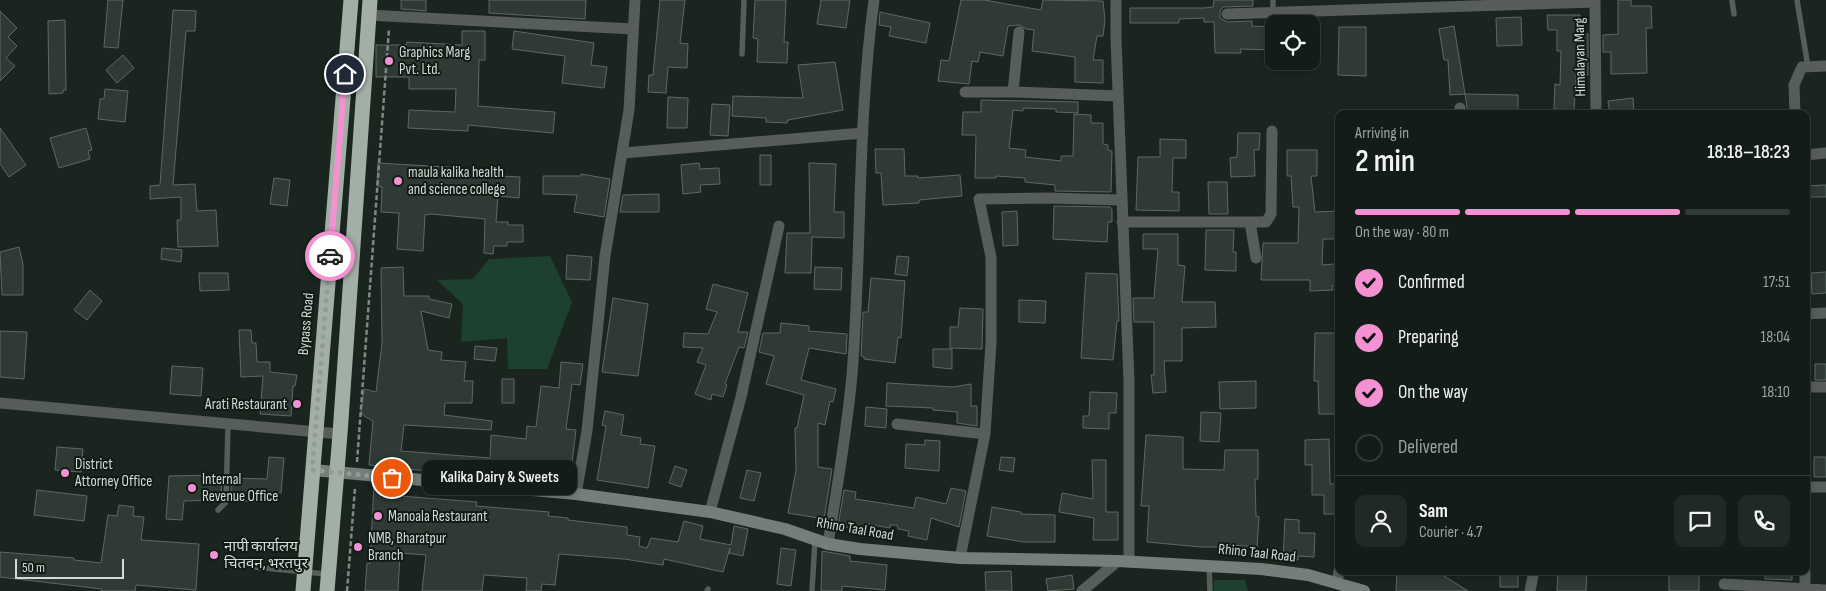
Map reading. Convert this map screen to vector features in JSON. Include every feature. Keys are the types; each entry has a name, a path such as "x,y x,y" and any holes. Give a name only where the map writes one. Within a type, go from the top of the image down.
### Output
{"highway":[{"name":"Bypass Road","path":"303,591 351,0"},
{"path":"327,591 340,434 369,8"}],"street":[{"path":"576,494 586,431 606,256 629,110 635,0"},
{"path":"828,544 845,437 852,374 863,133 874,0"},
{"path":"1082,591 1123,562 1129,382 1121,200 1116,0"},
{"path":"1227,14 1409,5 1595,1"},
{"name":"Himalayan Marg","path":"1595,1 1596,110"},
{"path":"369,8 390,16 634,29"},
{"path":"1013,92 1019,32"},
{"path":"1795,110 1794,85 1802,68 1826,66"},
{"path":"965,92 1118,96"},
{"path":"1122,222 1266,222 1271,214 1272,131"},
{"path":"623,153 863,133"},
{"path":"1810,155 1826,153"},
{"path":"960,558 985,434 991,343 992,257 979,200 1046,198 1121,200"},
{"path":"1250,222 1256,258"},
{"path":"710,512 741,397 779,226"},
{"path":"1810,314 1826,313"},
{"path":"1810,387 1826,387"},
{"path":"0,403 340,434"},
{"path":"896,424 985,434"},
{"name":"Rhino Taal Road","path":"312,470 576,494 710,512 785,529 828,544 889,552 960,558 1209,565 1338,577 1364,591"},
{"path":"1810,487 1826,487"},
{"path":"1530,591 1533,575"},
{"path":"1805,575 1806,590"},
{"path":"1724,584 1826,590"}],"lane":[{"path":"742,54 744,0"},
{"path":"1273,0 1273,13"},
{"path":"1732,0 1734,14"},
{"path":"1798,0 1808,68"},
{"path":"218,510 226,502 228,425"},
{"path":"812,591 814,540"},
{"path":"1209,565 1210,591"},
{"path":"253,567 328,574"}],"path":[{"path":"347,591 390,16"}],"green space":[{"path":"550,256 572,302 547,369 508,369 507,338 461,342 463,304 437,280 473,279 489,259"},
{"path":"1214,580 1245,580 1248,591 1214,591"}],"building":[{"path":"108,0 123,0 118,48 104,47"},
{"path":"401,0 426,0 426,11 401,9"},
{"path":"489,0 586,0 585,19 489,13"},
{"path":"660,0 685,0 680,43 688,44 687,68 668,67 666,93 648,92 649,75 653,75"},
{"path":"755,0 786,0 784,42 788,42 787,63 757,62 758,39 753,38"},
{"path":"821,0 850,0 846,28 817,24"},
{"path":"961,0 984,0 1041,10 1043,0 1103,1 1105,20 1103,36 1097,36 1093,60 1103,60 1103,83 1075,82 1075,57 1032,51 1034,30 1026,29 1019,25 1008,26 1003,56 980,52 978,62 972,61 969,84 938,81 941,60 949,61"},
{"path":"1214,0 1253,0 1253,6 1223,7 1220,11 1220,18 1227,22 1252,21 1252,26 1265,27 1265,50 1240,49 1241,53 1215,53 1214,22 1204,22 1204,18 1179,19 1179,23 1130,23 1130,8 1213,7"},
{"path":"1618,0 1631,0 1631,6 1651,6 1652,28 1646,28 1647,73 1611,74 1611,52 1603,52 1603,35 1618,34"},
{"path":"173,10 196,11 195,31 186,31 173,185 195,184 197,211 216,210 218,246 178,247 177,220 181,220 181,197 150,199 150,186 160,185"},
{"path":"0,11 17,28 8,37 17,46 6,58 15,66 0,81"},
{"path":"880,12 930,23 926,43 889,36 891,27 879,25"},
{"path":"1547,15 1580,15 1580,34 1588,34 1588,75 1576,75 1574,110 1554,109 1555,84 1560,85 1561,51 1557,51 1557,30 1548,30"},
{"path":"1521,17 1522,45 1497,46 1496,18"},
{"path":"65,20 66,90 63,90 63,93 49,94 48,21"},
{"path":"1454,26 1465,94 1450,95 1448,60 1444,60 1439,29"},
{"path":"1339,27 1366,27 1366,76 1338,75"},
{"path":"462,31 485,31 485,60 479,60 478,106 555,112 553,133 468,125 468,131 408,128 409,110 455,112 456,89 409,89 409,77 376,77 376,45 406,45 407,42 462,45"},
{"path":"514,31 594,43 591,65 607,67 604,88 562,83 565,56 512,49"},
{"path":"123,55 134,68 117,83 106,70"},
{"path":"835,62 843,110 788,120 787,123 766,122 766,118 732,116 733,96 803,98 798,65"},
{"path":"105,89 128,91 125,122 98,119 100,99 104,99"},
{"path":"1465,94 1518,95 1518,110 1467,110"},
{"path":"668,97 688,98 687,128 667,128"},
{"path":"1633,98 1634,110 1609,110 1608,101"},
{"path":"981,100 1078,102 1078,113 1056,112 1056,109 1023,108 1023,111 1013,110 1009,148 1026,150 1025,157 1061,161 1061,156 1073,156 1074,114 1091,115 1091,123 1103,123 1103,144 1108,145 1108,150 1112,151 1111,192 1055,191 1055,185 1025,182 1025,178 996,176 996,178 975,178 976,135 962,135 963,112 981,112"},
{"path":"712,104 730,105 728,136 710,135"},
{"path":"0,128 26,165 9,177 0,164"},
{"path":"86,128 92,150 88,151 90,159 59,168 50,138"},
{"path":"1238,133 1260,133 1259,150 1254,150 1255,176 1231,177 1230,158 1237,157"},
{"path":"1160,139 1186,140 1186,158 1173,158 1172,192 1179,192 1179,211 1136,210 1138,157 1160,157"},
{"path":"875,149 904,149 905,176 918,176 918,178 960,175 962,196 919,200 919,203 883,205 881,173 876,173"},
{"path":"1287,150 1317,150 1317,176 1311,176 1315,212 1335,211 1335,239 1323,239 1322,265 1335,264 1335,285 1332,286 1333,290 1310,291 1310,280 1261,280 1263,243 1298,243 1299,207 1293,207 1291,176 1287,176"},
{"path":"760,155 771,155 771,185 760,185"},
{"path":"378,163 463,168 462,174 520,177 519,198 498,196 496,222 508,222 508,225 523,225 523,242 507,242 507,246 494,246 493,254 484,253 485,219 431,214 425,215 423,251 397,249 399,213 381,212 382,187 377,186"},
{"path":"699,163 700,169 719,168 720,184 700,185 701,192 683,194 681,165"},
{"path":"809,163 836,164 834,212 844,212 844,238 812,237 811,273 785,273 787,233 810,233"},
{"path":"581,174 610,179 604,217 574,212 577,195 543,194 543,176 581,176"},
{"path":"274,178 290,180 287,206 270,204"},
{"path":"1208,182 1227,182 1228,214 1209,214"},
{"path":"1826,185 1826,197 1810,197 1810,186"},
{"path":"659,194 659,212 620,212 623,195"},
{"path":"1054,206 1110,207 1112,209 1112,222 1108,222 1107,242 1053,239"},
{"path":"1017,211 1018,245 1003,246 1002,212"},
{"path":"1206,230 1234,230 1233,252 1236,252 1236,271 1205,270"},
{"path":"1143,234 1178,234 1178,265 1185,266 1182,302 1215,302 1216,327 1182,328 1182,361 1164,361 1166,392 1153,393 1151,375 1154,375 1154,322 1134,322 1133,298 1154,298 1158,249 1143,249"},
{"path":"19,247 23,264 23,295 2,295 0,252"},
{"path":"162,248 182,250 181,262 161,259"},
{"path":"567,255 592,257 590,280 566,279"},
{"path":"897,256 909,257 907,276 895,274"},
{"path":"403,267 404,296 429,296 429,299 452,304 449,318 421,311 428,350 442,352 441,360 466,362 464,381 473,381 472,403 445,403 444,415 492,421 491,430 404,425 401,451 490,458 491,435 526,439 527,426 536,427 541,386 559,388 561,362 583,364 580,385 572,384 566,429 576,430 570,479 506,472 505,479 369,465 373,421 361,412 364,389 376,392 382,343 381,268"},
{"path":"815,267 842,268 841,290 814,289"},
{"path":"1826,272 1826,293 1812,294 1811,273"},
{"path":"199,273 228,273 229,290 200,291"},
{"path":"1086,273 1117,274 1119,321 1117,321 1113,360 1081,358"},
{"path":"871,278 905,281 901,338 898,337 895,363 864,359 861,356 863,312 868,312"},
{"path":"713,284 748,293 738,332 748,332 744,348 739,347 725,384 727,385 723,397 712,394 711,400 695,394 706,365 697,362 703,348 683,347 684,333 708,334 717,312 706,309"},
{"path":"90,290 102,301 87,320 74,310"},
{"path":"613,298 648,304 638,376 602,372"},
{"path":"1019,300 1046,301 1045,323 1019,322"},
{"path":"960,308 983,309 982,349 950,348 950,327 958,327"},
{"path":"781,323 809,326 809,331 847,334 846,354 809,348 801,380 836,389 833,402 830,401 825,425 818,423 818,467 832,469 824,519 788,513 796,470 795,428 797,428 804,395 766,384 774,356 759,352 763,333 780,333"},
{"path":"239,330 251,330 252,343 256,343 257,362 270,362 270,372 297,375 295,386 293,386 291,416 260,414 263,376 241,377"},
{"path":"0,331 27,332 24,379 0,377"},
{"path":"1315,333 1335,333 1335,414 1319,414 1318,381 1314,381"},
{"path":"475,346 497,348 495,361 474,359"},
{"path":"933,349 952,349 952,369 933,367"},
{"path":"1815,364 1826,364 1826,380 1815,380"},
{"path":"172,366 203,368 201,396 170,394"},
{"path":"502,379 514,379 514,403 502,403"},
{"path":"1256,381 1256,408 1220,409 1219,382"},
{"path":"887,383 953,387 971,384 971,406 977,406 977,426 957,423 957,412 933,410 933,408 886,406"},
{"path":"1090,392 1117,393 1116,413 1109,413 1109,429 1083,428 1083,416 1089,416"},
{"path":"866,407 887,409 886,428 865,426"},
{"path":"605,411 624,415 621,435 641,438 640,444 655,446 648,488 597,480 606,426 602,425"},
{"path":"1201,412 1221,413 1219,442 1200,441"},
{"path":"1146,435 1183,437 1183,469 1224,470 1225,450 1258,450 1258,479 1255,479 1256,516 1259,517 1257,547 1219,544 1219,547 1201,547 1147,542 1149,506 1141,506"},
{"path":"1329,439 1330,484 1335,484 1335,514 1324,514 1324,495 1312,495 1312,465 1305,465 1305,440"},
{"path":"925,440 940,441 939,471 905,468 906,444 925,445"},
{"path":"57,447 83,449 81,472 55,470"},
{"path":"269,457 284,458 281,493 257,491 257,502 231,500 231,478 267,479"},
{"path":"1001,457 1015,458 1013,472 999,470"},
{"path":"1814,457 1826,457 1826,477 1814,477"},
{"path":"1092,460 1106,460 1106,512 1118,512 1118,540 1093,540 1094,518 1059,512 1062,493 1093,499"},
{"path":"675,466 687,470 681,487 669,483"},
{"path":"747,470 761,473 754,501 740,498"},
{"name":"Internal Revenue Office","path":"219,475 219,478 222,478 221,500 184,501 182,520 166,519 169,476"},
{"path":"374,484 401,486 400,496 477,502 476,506 549,512 548,516 568,518 568,520 627,527 627,535 640,537 639,546 647,548 651,538 678,542 684,521 703,526 700,539 731,545 734,526 748,529 743,556 729,553 730,548 723,572 664,559 663,565 624,559 559,554 555,585 542,584 541,591 526,591 527,578 484,575 482,591 422,591 426,555 400,553 398,591 365,591 367,563 370,564"},
{"path":"951,488 966,491 959,527 931,518 927,540 908,536 909,531 898,529 897,525 890,525 890,528 867,524 866,530 838,526 844,490 856,492 855,499 914,508 916,497 946,504"},
{"path":"37,490 87,496 84,521 34,515"},
{"path":"119,505 134,507 133,516 144,517 141,540 199,544 196,590 136,585 135,591 101,591 102,589 0,577 0,552 74,558 74,560 101,563 108,515 117,516"},
{"path":"992,507 1021,512 1021,514 1055,515 1055,542 1024,542 987,536"},
{"path":"1285,519 1299,520 1299,533 1315,533 1314,557 1298,556 1298,560 1283,559"},
{"path":"781,548 796,550 791,586 777,584"},
{"path":"822,551 850,556 850,561 887,565 885,590 842,586 842,591 821,591"},
{"path":"1011,571 1012,591 986,591 985,572"},
{"path":"1072,575 1074,589 1048,591 1046,579"},
{"path":"1397,575 1442,575 1468,591 1396,591"},
{"path":"1500,575 1518,575 1518,587 1500,587"},
{"path":"1558,575 1587,575 1586,591 1557,591"},
{"path":"1669,575 1699,575 1699,591 1669,591"},
{"path":"1765,575 1792,575 1792,580 1765,579"}],"way so far":[{"path":"330,256 312,470 392,478"}],"place":[{"name":"Graphics Marg Pvt. Ltd.","path":"389,61"},
{"name":"maula kalika health and science college","path":"398,181"},
{"name":"Arati Restaurant","path":"297,404"},
{"name":"District Attorney Office","path":"65,473"},
{"name":"Kalika Dairy & Sweets","path":"392,478"},
{"name":"Internal Revenue Office","path":"192,488"},
{"name":"Manoala Restaurant","path":"378,516"},
{"name":"NMB, Bharatpur Branch","path":"358,547"},
{"name":"नापी कार्यालय चितवन, भरतपुर","path":"214,555"}],"route":[{"path":"330,256 345,74"}]}
